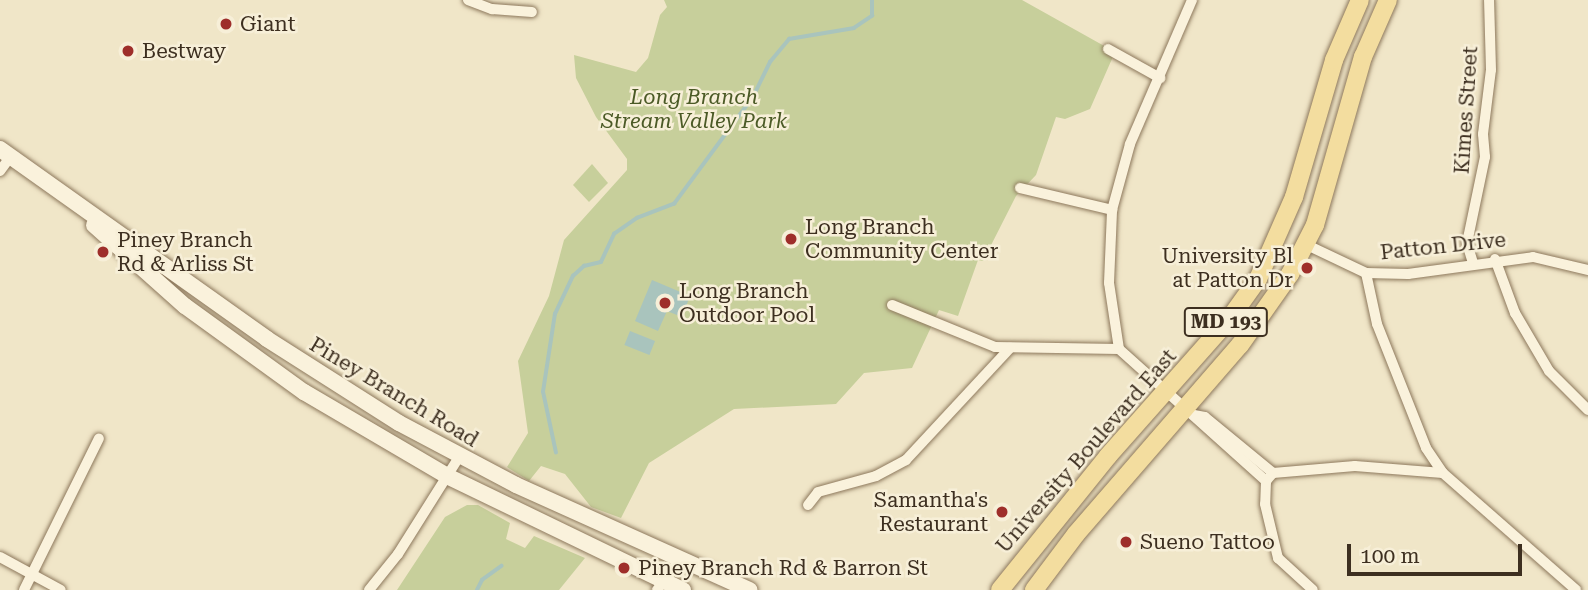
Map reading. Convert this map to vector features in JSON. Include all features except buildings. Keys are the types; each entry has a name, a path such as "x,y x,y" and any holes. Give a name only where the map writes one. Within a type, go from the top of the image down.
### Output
{"main road":[{"name":"University Boulevard East","path":"1000,590 1230,318 1258,279 1281,233 1334,60 1360,0"},
{"name":"MD 193","path":"1034,590 1076,534 1191,411 1265,313 1307,245 1363,57 1388,0"},
{"name":"Piney Branch Road","path":"5,153 168,265 316,372 459,457 750,590"},
{"name":"Piney Branch Road","path":"44,182 158,282 304,392 449,477 661,586 683,590"},
{"path":"158,282 168,265"}],"street":[{"path":"468,0 492,9 532,12"},
{"path":"1192,0 1130,144 1112,210 1108,283 1119,349 1191,411 1198,425 1270,477 1355,466 1443,474"},
{"name":"Kimes Street","path":"1473,263 1467,243 1485,157 1483,134 1491,70 1489,0"},
{"path":"1108,49 1160,78"},
{"path":"0,171 5,153"},
{"path":"1020,188 1112,210"},
{"name":"Patton Drive","path":"1307,245 1366,273 1408,274 1496,259 1533,257 1588,270"},
{"path":"1496,259 1515,313 1549,371 1588,410"},
{"path":"1366,273 1377,324 1426,448 1443,474 1576,590"},
{"path":"892,304 995,347 1119,349"},
{"path":"808,505 818,492 876,476 906,460 1010,348"},
{"path":"24,590 99,438"},
{"path":"369,590 449,477 459,457"},
{"path":"1270,477 1265,504 1278,558 1313,590"},
{"path":"0,557 61,590"},
{"path":"661,586 680,559"}],"green space":[{"name":"Long Branch Stream Valley Park","path":"664,0 1022,0 1115,52 1090,109 1065,119 1056,117 1036,175 1016,196 983,261 978,260 958,316 939,310 912,368 864,373 836,404 734,409 649,463 621,518 591,507 565,474 541,466 529,481 507,467 528,433 518,361 549,296 564,240 627,170 627,159 596,117 576,78 574,55 636,72 648,58 660,15 667,7"},
{"path":"592,164 608,183 589,202 573,185"},
{"path":"467,505 478,505 510,523 506,539 525,548 534,536 585,558 559,590 397,590 445,517"}],"water":[{"name":"Long Branch Outdoor Pool","path":"652,280 690,296 682,317 667,311 658,331 635,321"},
{"path":"630,331 655,341 649,355 624,345"}],"waterway":[{"path":"556,453 543,392 555,314 573,276 584,266 601,262 614,234 637,218 674,204 753,97 770,62 789,39 854,28 872,16 872,0"},
{"path":"477,590 482,580 501,566"}],"place":[{"name":"Giant","path":"226,24"},
{"name":"Bestway","path":"128,51"},
{"name":"Long Branch Community Center","path":"791,239"},
{"name":"Piney Branch Rd & Arliss St","path":"103,252"},
{"name":"University Bl at Patton Dr","path":"1307,268"},
{"name":"Long Branch Outdoor Pool","path":"665,303"},
{"name":"Samantha's Restaurant","path":"1002,512"},
{"name":"Sueno Tattoo","path":"1126,542"},
{"name":"Piney Branch Rd & Barron St","path":"624,568"}]}
